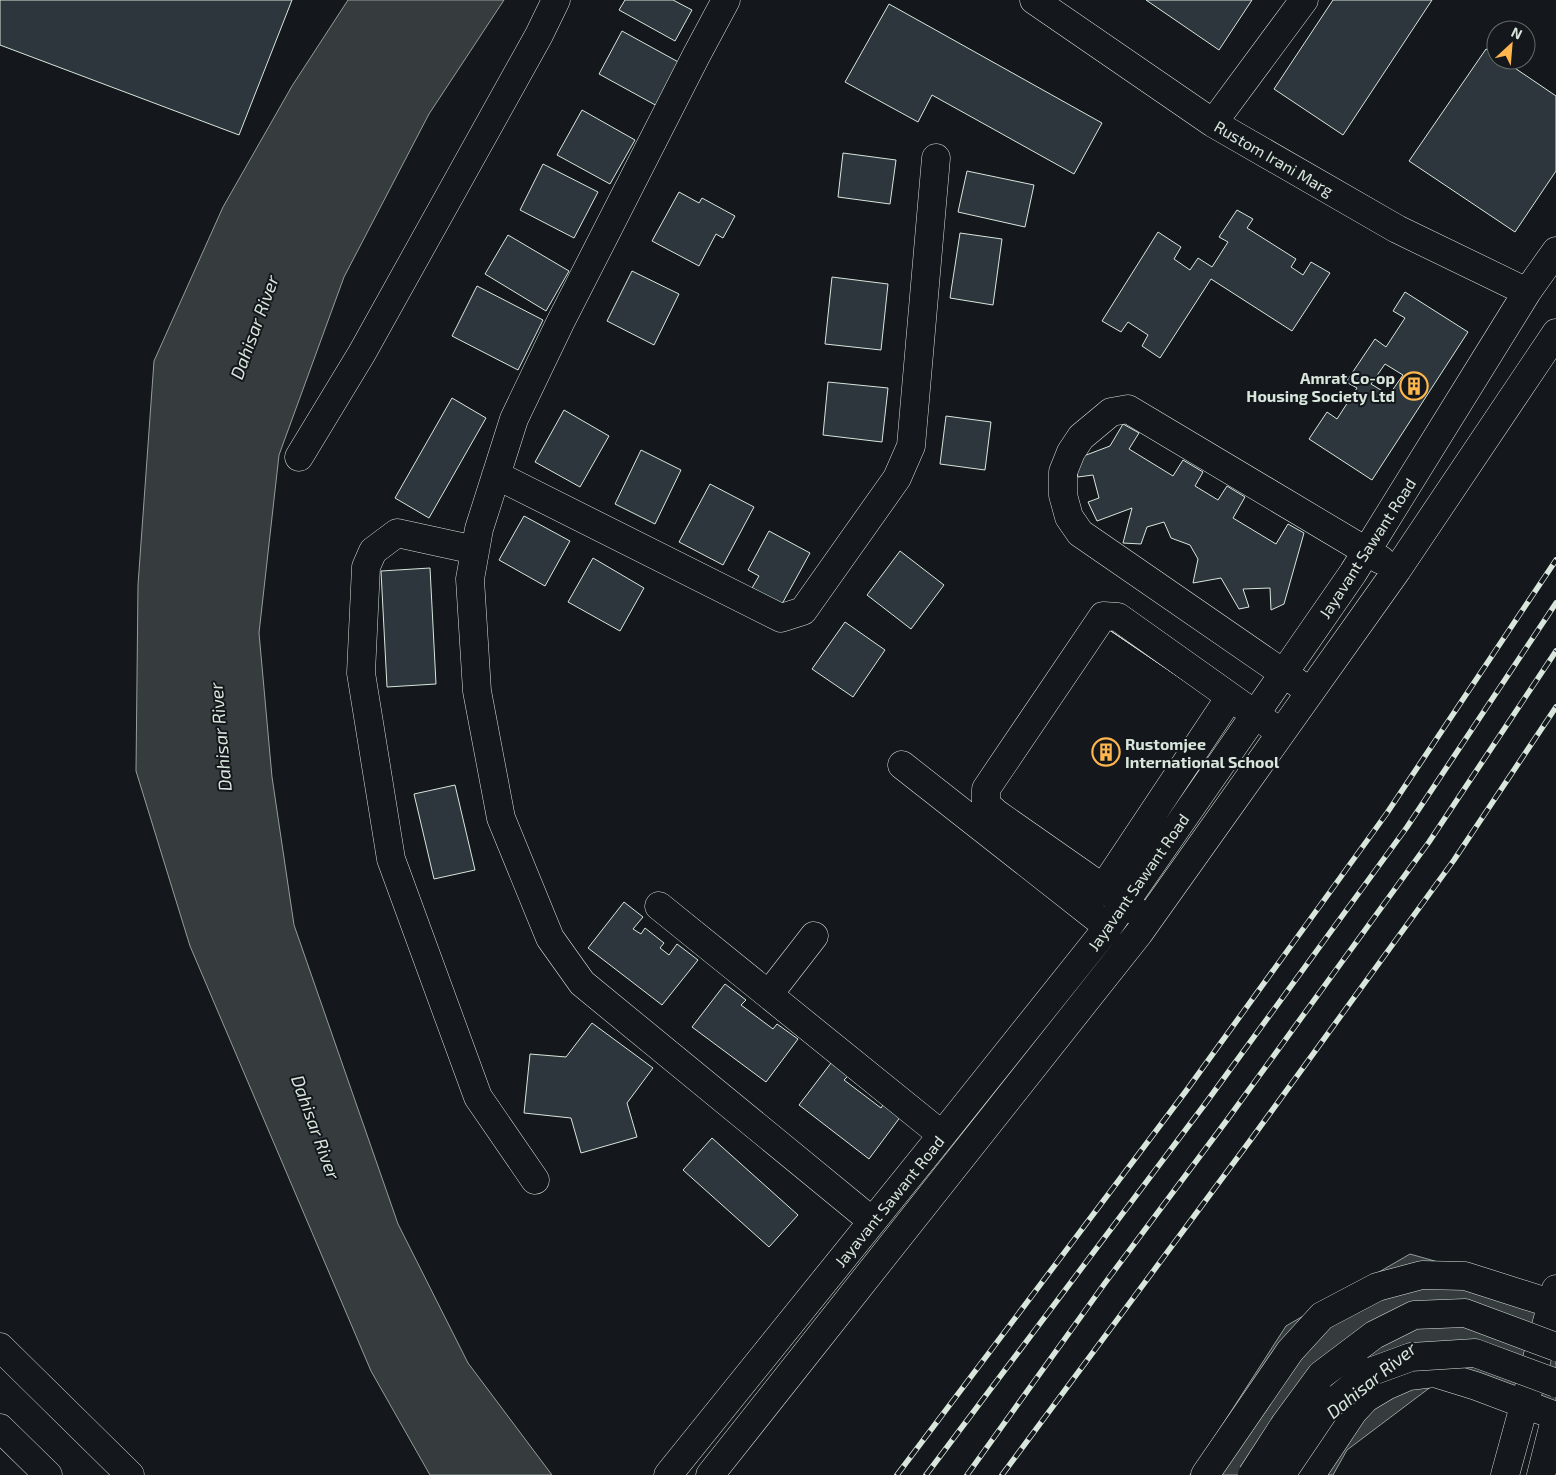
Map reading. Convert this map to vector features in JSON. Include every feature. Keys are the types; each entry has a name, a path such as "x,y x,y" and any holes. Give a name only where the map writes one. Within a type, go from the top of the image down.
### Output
{"street":[{"path":"299,457 367,344 538,36 556,0"},
{"path":"726,0 556,331 514,419 479,528 470,579 477,691 501,818 550,938 582,983 872,1221"},
{"name":"Rustom Irani Marg","path":"1034,0 1213,123 1397,229 1527,292"},
{"path":"1213,123 1304,0"},
{"path":"496,475 781,618 802,611 897,478 911,446 936,158"},
{"name":"Jayavant Sawant Road","path":"668,1475 1108,927 1367,552 1527,292 1556,251"},
{"name":"Jayavant Sawant Road","path":"710,1475 1149,919 1397,570 1556,333"},
{"path":"1311,691 1283,674 1080,533 1069,517 1063,495 1063,472 1071,452 1081,437 1111,412 1128,409 1397,570"},
{"path":"476,550 397,533 373,551 366,567 362,673 391,859 478,1097 535,1180"},
{"path":"1149,919 1124,904 997,814 986,804 986,789 1104,616 1118,617 1255,715 1282,732"},
{"path":"1103,888 1230,697"},
{"path":"902,766 1108,927"},
{"path":"659,906 942,1136"},
{"path":"769,994 814,936"},
{"path":"1205,1475 1290,1351 1322,1316 1377,1287 1422,1275 1465,1276 1555,1299 1505,1475"},
{"path":"1252,1475 1285,1424 1321,1375 1374,1335 1414,1316 1466,1314 1556,1347"},
{"path":"0,1347 130,1475"},
{"path":"1281,1475 1327,1407 1370,1372 1411,1357 1475,1353 1556,1383"},
{"path":"1311,1475 1352,1412 1366,1398 1386,1386 1409,1376 1434,1373 1476,1386 1556,1416 1544,1464"},
{"path":"0,1428 48,1475"}],"water":[{"name":"Dahisar River","path":"348,0 504,0 429,114 344,277 279,455 259,633 272,777 294,925 398,1224 468,1363 552,1475 430,1475 371,1371 190,946 136,771 138,585 154,361 223,207 292,86"},
{"name":"Dahisar River","path":"1410,1254 1498,1279 1556,1300 1556,1429 1436,1383 1347,1450 1333,1475 1190,1475 1286,1326"}],"building":[{"path":"0,0 292,0 239,135 0,45"},
{"path":"625,0 673,0 692,10 675,41 619,10"},
{"path":"1146,0 1252,0 1219,50"},
{"path":"1333,0 1432,0 1343,135 1274,89"},
{"path":"889,4 1102,123 1074,174 932,95 918,122 845,82"},
{"path":"622,31 682,64 659,107 599,74"},
{"path":"1486,49 1486,70 1518,70 1556,96 1556,171 1515,232 1409,161"},
{"path":"582,110 635,140 610,184 557,155"},
{"path":"843,153 896,160 890,204 838,197"},
{"path":"543,164 598,192 574,238 520,210"},
{"path":"967,171 1034,185 1025,227 958,212"},
{"path":"679,192 699,203 702,198 735,216 723,238 716,234 699,266 652,241"},
{"path":"1237,210 1253,219 1247,228 1296,259 1291,267 1303,275 1311,262 1330,273 1292,331 1211,279 1160,358 1142,346 1148,335 1128,322 1121,332 1102,321 1158,232 1181,247 1174,259 1190,270 1198,258 1212,267 1228,242 1219,237"},
{"path":"960,233 1002,239 993,305 950,298"},
{"path":"508,235 569,271 546,311 485,274"},
{"path":"632,271 679,294 654,345 607,321"},
{"path":"832,277 888,284 881,350 825,344"},
{"path":"477,286 543,320 518,370 452,336"},
{"name":"Amrat Co-op Housing Society Ltd","path":"1405,292 1468,332 1372,480 1309,439 1327,412 1337,419 1357,388 1346,382 1375,339 1386,347 1405,318 1393,311","holes":["1385,364 1403,375 1389,395 1371,384"]},
{"path":"828,382 888,388 882,442 823,435"},
{"path":"452,398 486,418 429,518 395,498"},
{"path":"564,410 609,436 580,487 535,462"},
{"path":"946,416 991,422 985,470 940,464"},
{"path":"1123,424 1139,433 1129,449 1173,476 1183,460 1203,472 1195,486 1218,500 1227,486 1245,497 1233,518 1276,544 1288,524 1304,533 1284,604 1271,610 1270,588 1243,589 1249,607 1239,609 1221,578 1193,583 1198,559 1190,545 1171,538 1164,522 1147,527 1141,544 1123,543 1132,508 1097,521 1088,502 1099,498 1093,475 1078,477 1073,460 1110,446"},
{"path":"641,450 681,470 655,524 615,504"},
{"path":"710,484 754,507 723,565 679,542"},
{"path":"524,516 570,541 545,586 499,560"},
{"path":"769,531 810,553 782,604 752,588 759,576 748,570"},
{"path":"900,551 944,585 911,629 867,595"},
{"path":"593,558 644,588 620,631 568,602"},
{"path":"430,568 436,684 387,687 381,571"},
{"path":"845,622 885,650 853,697 812,669"},
{"name":"Rustomjee International School","path":"1108,629 1220,705 1104,874 992,798"},
{"name":"Rustomjee International School","path":"1108,629 1220,705 1104,874 992,798"},
{"path":"455,785 475,870 434,879 414,794"},
{"path":"624,902 643,917 633,929 641,934 645,928 664,943 660,948 669,955 677,944 698,960 662,1005 588,948"},
{"path":"725,984 746,1000 741,1005 773,1029 777,1024 798,1039 766,1082 692,1027"},
{"path":"592,1023 653,1068 627,1103 637,1137 581,1153 571,1118 524,1113 530,1054 566,1057"},
{"path":"831,1063 848,1076 844,1080 881,1108 884,1103 901,1116 869,1159 799,1105"},
{"path":"712,1138 798,1215 769,1247 683,1170"}],"railway":[{"path":"897,1475 1186,1091 1387,813 1556,560"},
{"path":"926,1475 1205,1104 1407,827 1556,603"},
{"path":"967,1475 1105,1283 1227,1120 1429,842 1556,651"},
{"path":"1002,1475 1252,1138 1454,860 1556,707"}],"place":[{"name":"Amrat Co-op Housing Society Ltd","path":"1414,386"},
{"name":"Rustomjee International School","path":"1106,752"}]}
